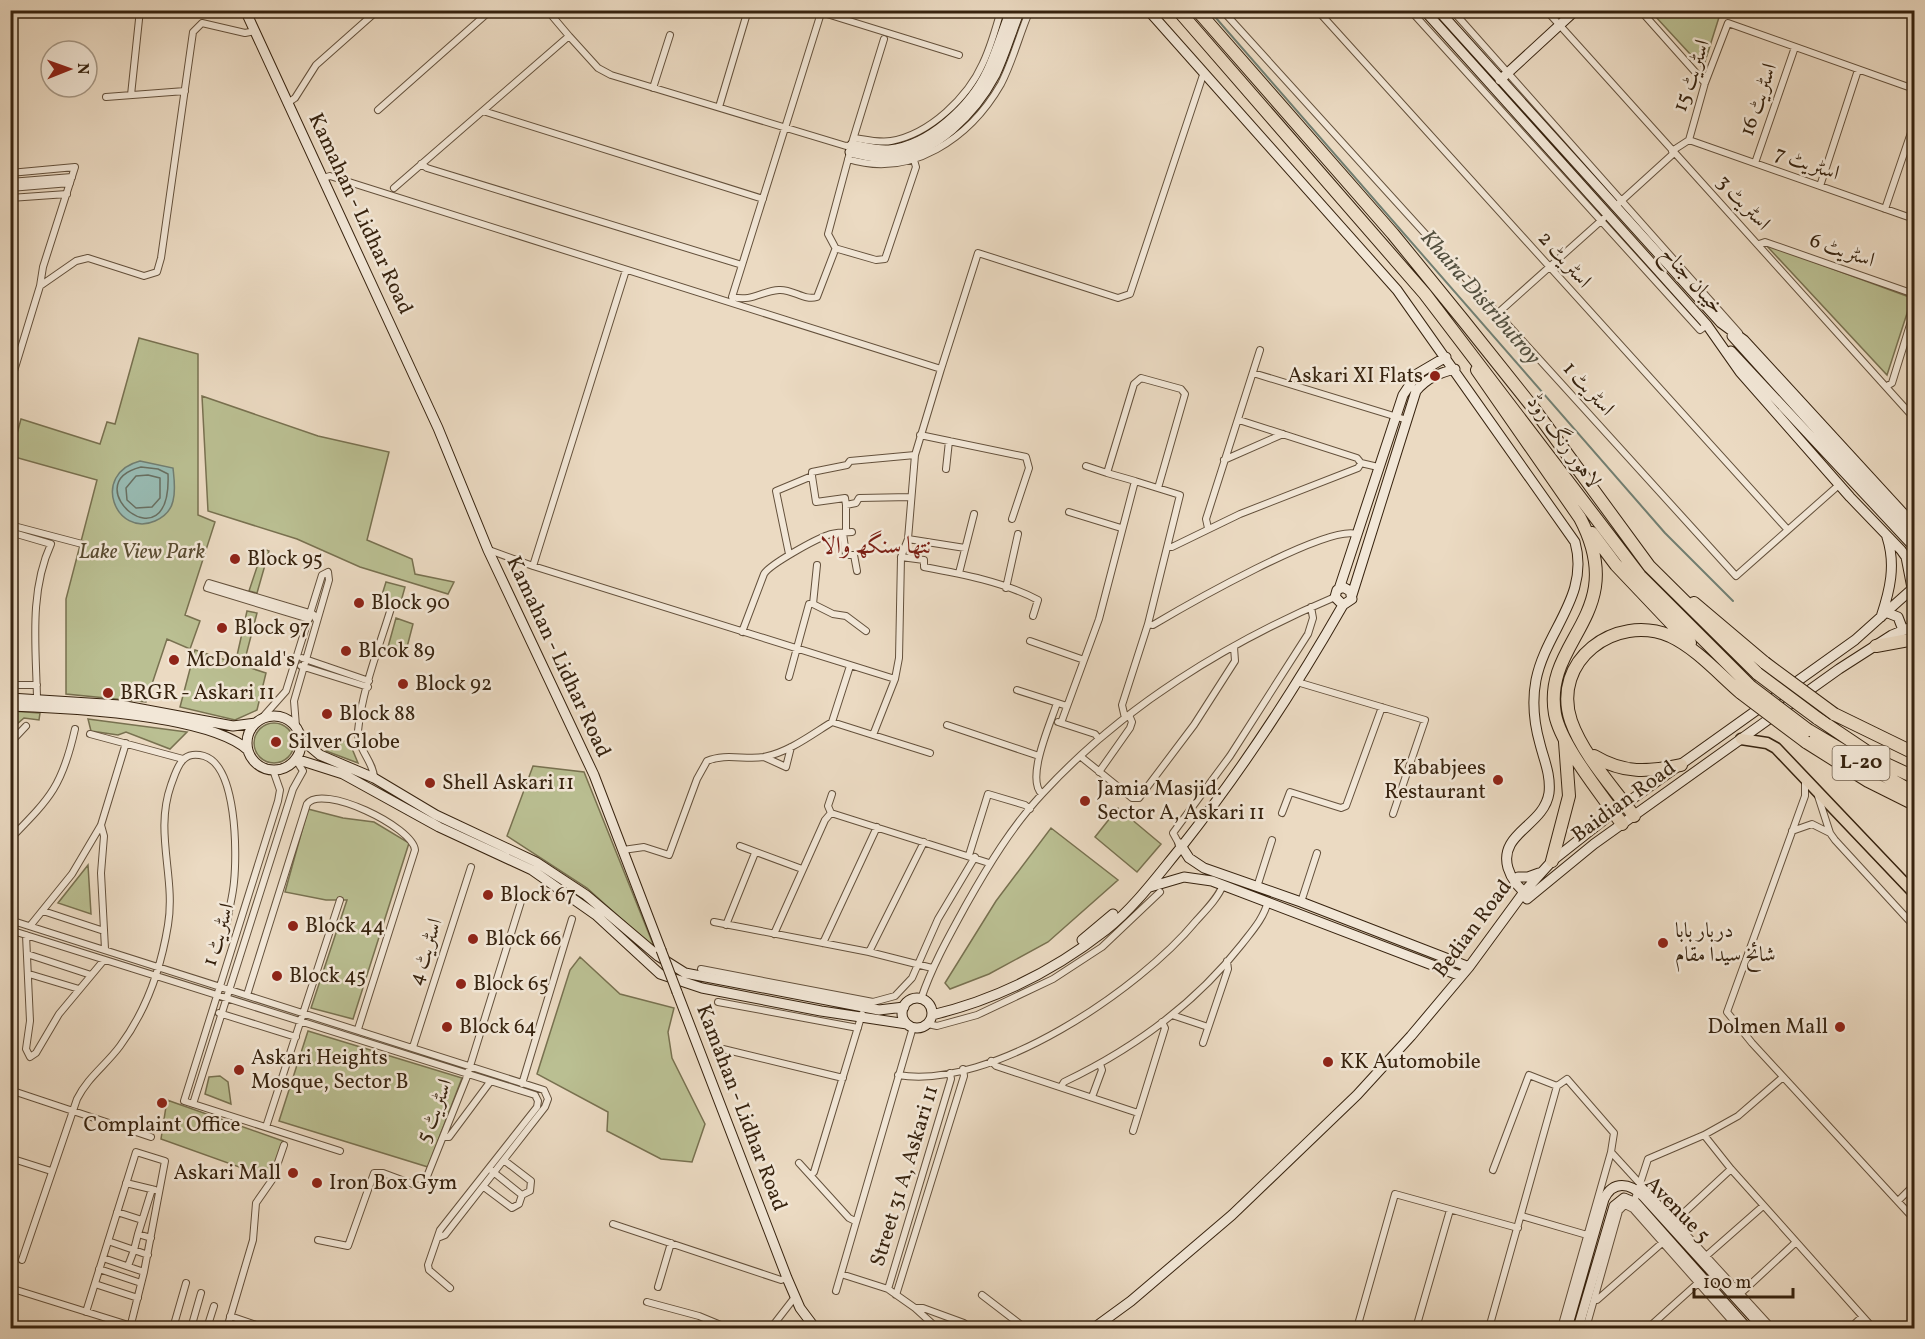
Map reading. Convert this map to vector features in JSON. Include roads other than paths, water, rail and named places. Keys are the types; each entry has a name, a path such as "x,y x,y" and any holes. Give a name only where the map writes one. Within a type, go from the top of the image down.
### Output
{"highway":[{"name":"لاہور رنگ روڈ","path":"1178,10 1376,235 1458,335 1626,560 1661,600 1746,690 1807,736 1912,802"},
{"name":"لاہور رنگ روڈ","path":"1197,10 1393,234 1534,409 1623,533 1659,577 1817,718 1884,763 1914,777"},
{"path":"1458,335 1484,384 1580,518 1616,565 1710,666"},
{"path":"1580,518 1594,550 1595,593 1587,618 1557,678 1555,713 1565,741 1622,824"},
{"path":"1635,816 1588,752 1571,720 1568,699 1576,667 1595,644 1605,637 1626,630 1657,632 1679,641 1710,666 1746,690"},
{"path":"1876,646 1914,639"},
{"path":"1761,669 1834,714 1914,753"},
{"path":"1548,866 1569,796 1565,741"},
{"path":"1588,752 1616,768 1636,772 1681,765"}],"main road":[{"name":"Kamahan - Lidhar Road","path":"245,10 438,428 488,550 594,775 787,1278 805,1317 815,1329"},
{"path":"850,148 884,150 901,147 924,137 950,119 971,98 987,73 1011,10"},
{"path":"850,148 879,158 904,156 930,143 955,126 978,101 994,76 1020,10"},
{"path":"1148,10 1397,290 1570,532 1578,552 1579,567 1574,596 1539,666 1534,696 1535,723 1548,772 1547,800 1533,822 1509,844 1506,857 1513,880 1530,891"},
{"name":"خیبان جناح","path":"1424,10 1611,211 1721,323 1744,340 1914,524"},
{"name":"خیبان جناح","path":"1438,10 1503,76 1611,211 1707,325 1740,372 1887,537 1914,563"},
{"path":"1503,76 1576,10"},
{"path":"1721,323 1914,537"},
{"path":"1707,325 1914,547"},
{"path":"930,1016 959,1009 1006,990 1061,961 1107,929 1147,888 1254,750 1297,682 1338,598 1356,534 1402,395 1418,374 1446,357"},
{"path":"1338,598 1350,602 1416,391 1425,381 1441,372 1455,369"},
{"path":"1887,537 1892,559 1891,581 1884,616 1898,618 1903,630"},
{"path":"1906,557 1913,587 1914,606"},
{"name":"Bedian Road","path":"1094,1329 1105,1325 1272,1179 1357,1095 1461,976 1508,913 1530,891 1548,866 1614,812 1800,682 1884,616 1913,587"},
{"path":"1180,844 1250,746 1338,598 1347,588 1352,595"},
{"path":"1876,646 1914,626"},
{"name":"Baidian Road","path":"1530,891 1839,669 1876,646"},
{"path":"10,698 120,705 233,726 281,716 296,726 302,739 320,755 374,778 501,850 573,897 660,975 702,988 862,1012 921,1028 930,1016 1027,975 1057,957 1104,924 1161,868"},
{"path":"10,706 92,711 170,722 230,737 248,750 261,766 273,770 286,767 296,759 302,739"},
{"path":"248,750 248,735 259,720"},
{"path":"1741,739 1767,743 1776,748 1914,892"},
{"path":"296,759 343,774 439,827 501,850"},
{"path":"1180,844 1193,862 1223,885 1461,976"},
{"path":"1518,877 1528,877 1548,866"},
{"path":"1161,868 1166,880"},
{"path":"1508,868 1530,891"},
{"path":"1147,888 1166,880 1214,876 1257,887 1305,904 1468,967"},
{"path":"1305,904 1305,916"},
{"path":"1354,936 1357,925"},
{"path":"862,1012 886,1011 904,1007 910,1001 921,999 930,1016"},
{"path":"904,1007 903,1016 910,1026"},
{"name":"Avenue 5","path":"1601,1198 1619,1185 1638,1186 1704,1258 1763,1329"},
{"path":"1567,1329 1601,1198"},
{"name":"Avenue 5","path":"1578,1329 1614,1206 1624,1198 1634,1202 1747,1329"}],"street":[{"path":"131,95 140,10"},
{"path":"289,102 295,98 316,65 378,10"},
{"path":"378,110 491,10"},
{"path":"547,10 598,68 652,88 850,148 881,166 914,160 951,139 985,106 1007,71 1030,10"},
{"path":"719,107 748,10"},
{"path":"850,148 894,140 912,134 942,115 970,86 983,63 1001,10"},
{"name":"اسٹریٹ 1","path":"1222,10 1736,576 1788,530"},
{"name":"اسٹریٹ 2","path":"1317,10 1788,530"},
{"path":"1410,10 1611,211 1721,310 1744,340"},
{"path":"1452,10 1503,76"},
{"name":"اسٹریٹ 3","path":"1546,10 1914,418"},
{"path":"1640,10 1705,83"},
{"path":"836,249 820,294 813,298 783,290 749,299 732,297 785,128 818,11 958,55"},
{"name":"اسٹریٹ 15","path":"1689,140 1705,83 1728,23 1795,48"},
{"path":"40,286 81,259 97,260 144,276 157,272 162,258 194,32 198,25 209,24 248,34 255,31"},
{"path":"652,88 670,35"},
{"path":"394,188 569,36"},
{"path":"884,39 850,148 828,234 836,249 876,260 885,259 916,166 914,160"},
{"path":"1795,48 1914,89"},
{"name":"اسٹریٹ 16","path":"1755,163 1795,48"},
{"path":"1820,186 1858,70"},
{"path":"873,735 895,679 899,658 901,556 908,538 915,455 978,253 1118,298 1130,294 1199,78 1204,72"},
{"path":"106,98 185,91"},
{"path":"483,111 763,199"},
{"path":"1886,209 1914,124"},
{"path":"1498,313 1673,152 1689,140"},
{"name":"اسٹریٹ 7","path":"1689,140 1914,219"},
{"path":"421,164 427,168 742,265"},
{"path":"10,173 75,167 43,267 40,286 10,384"},
{"path":"323,178 330,176 941,369"},
{"path":"10,182 71,180"},
{"path":"10,188 71,180"},
{"path":"10,198 67,194"},
{"name":"اسٹریٹ 6","path":"1759,244 1765,242 1914,294"},
{"path":"533,567 626,270"},
{"path":"1887,386 1892,383 1914,312"},
{"path":"1208,528 1206,519 1260,350"},
{"path":"1253,373 1407,420"},
{"path":"1107,472 1136,381 1144,379 1181,389 1186,398 1158,488"},
{"path":"1239,420 1378,467"},
{"path":"1224,460 1282,434"},
{"path":"920,435 975,449 1022,455 1029,460 1029,468 1012,519"},
{"path":"946,469 949,441"},
{"path":"857,571 854,555 846,555 845,498 816,502 812,472 847,465 850,461 915,455"},
{"path":"1168,547 1299,489 1359,468 1361,463"},
{"path":"1086,466 1180,495 1148,624 1122,705 1132,722 1099,772"},
{"path":"789,554 776,491 812,476"},
{"path":"1061,723 1099,619 1135,481"},
{"path":"1788,530 1839,484"},
{"path":"846,505 856,503 859,498 911,497"},
{"path":"1070,512 1121,528"},
{"path":"959,573 974,514"},
{"path":"10,525 82,544"},
{"path":"10,532 51,544 42,570 37,605 37,698"},
{"path":"742,632 766,570 789,554 801,550 825,535 847,532"},
{"path":"1006,588 1018,534"},
{"path":"1148,624 1153,625 1278,558 1341,535 1356,534"},
{"path":"908,538 964,548"},
{"path":"488,550 533,567 895,679"},
{"path":"901,556 924,560 924,567 959,573 1038,600 1033,616"},
{"path":"813,604 817,565"},
{"path":"259,720 286,690 322,575 328,572 329,580 294,701 296,726"},
{"path":"255,600 207,588 209,583 255,600 310,617 317,617 317,621"},
{"path":"921,999 932,968 989,863 1042,794 1080,756 1127,716 1234,647 1311,607 1338,598"},
{"path":"789,677 809,604 833,614 846,616 866,631"},
{"path":"374,778 361,747 358,732 392,605"},
{"path":"1180,844 1173,833 1236,747 1308,634 1313,618 1311,607"},
{"path":"1030,641 1084,660"},
{"path":"1080,756 1132,798 1141,796 1194,725 1235,661 1234,647"},
{"path":"296,660 369,684"},
{"path":"623,850 644,847 669,855 697,779 707,761 726,757 764,757 791,747 832,722 850,666"},
{"path":"1297,682 1425,720 1393,814"},
{"path":"10,685 37,685"},
{"path":"1017,690 1067,706"},
{"path":"1042,794 1038,791 1036,780 1039,756 1057,703"},
{"path":"1282,813 1290,792 1341,808 1347,806 1382,707"},
{"path":"1052,720 1095,734 1099,739"},
{"path":"832,722 930,753"},
{"path":"10,743 26,726"},
{"path":"946,726 1039,756"},
{"path":"10,839 45,804 60,781 75,729"},
{"path":"90,734 183,759"},
{"path":"30,926 72,874 101,825 126,743"},
{"path":"764,757 786,767 791,747"},
{"path":"22,1260 72,1111 90,1078 119,1048 135,1026 158,967 169,914 164,818 168,795 183,759 190,755 206,756 221,769 225,779 235,854 234,883 227,922"},
{"name":"اسٹریٹ 1","path":"193,1104 284,815 293,789 303,771 296,759"},
{"name":"اسٹریٹ 1","path":"273,770 280,795 184,1101 340,1151"},
{"path":"1805,778 1805,796 1727,1012 1783,1077 1914,1219"},
{"path":"1817,790 1830,833"},
{"path":"832,794 828,806 831,813 989,863"},
{"path":"700,969 873,1002 888,999 902,991 912,978 938,919 972,856 988,794 1025,805 1030,809"},
{"path":"247,995 310,800 321,796 365,809 409,837 415,845 358,1029"},
{"path":"774,934 825,820 831,813"},
{"path":"1792,831 1812,824 1830,833 1914,926"},
{"path":"101,825 105,836 101,873 105,949"},
{"path":"823,943 877,827"},
{"path":"1257,887 1272,840"},
{"path":"870,952 924,842"},
{"path":"740,846 802,869"},
{"path":"726,925 755,853"},
{"path":"1305,904 1317,854"},
{"name":"اسٹریٹ 4","path":"413,1047 471,867"},
{"path":"898,1075 918,1077 950,1073 991,1061 1064,1028 1127,987 1190,929 1223,885"},
{"path":"930,1016 936,1026 976,1015 1053,979 1102,947 1160,892"},
{"name":"اسٹریٹ 5","path":"318,1240 348,1246 374,1173 383,1173 422,1186 444,1137 470,1066 523,895"},
{"path":"266,1127 340,900"},
{"path":"1061,1087 1064,1082 1100,1064 1172,1015 1227,962 1254,928 1268,901"},
{"path":"43,911 104,931"},
{"path":"520,1090 572,919"},
{"path":"10,920 302,1011 544,1090 547,1096 545,1107 505,1161 492,1171 484,1187 446,1235 440,1237"},
{"path":"714,922 870,952 932,968"},
{"path":"10,930 520,1090 538,1099 547,1096"},
{"path":"26,935 30,1021 26,1049 30,1057 36,1053 42,1037 79,988 104,960"},
{"path":"27,954 91,975"},
{"path":"1203,1043 1228,969 1227,962"},
{"path":"29,974 79,988"},
{"path":"718,1002 858,1028"},
{"path":"212,1011 296,1037"},
{"path":"810,1175 814,1172 862,1012"},
{"path":"1172,1015 1208,1027"},
{"path":"1133,1131 1165,1028 1162,1022"},
{"path":"836,1291 910,1026"},
{"path":"723,1049 843,1078"},
{"path":"991,1061 996,1066 1138,1113"},
{"path":"1092,1097 1102,1070 1100,1064"},
{"path":"896,1295 964,1076 963,1069"},
{"name":"Street 31 A, Askari 11","path":"888,1289 951,1079 950,1073"},
{"path":"1493,1170 1528,1075 1557,1086"},
{"path":"1634,1202 1648,1159 1704,1135 1738,1116 1783,1077"},
{"path":"1489,1329 1557,1086 1567,1079 1614,1133 1601,1198 1587,1235 1561,1329"},
{"path":"444,1137 449,1137 490,1082"},
{"path":"10,1090 151,1137"},
{"path":"450,1288 429,1270 428,1265 440,1237 440,1230 492,1171 537,1107 538,1099"},
{"path":"1704,1135 1731,1170 1873,1329"},
{"path":"227,1329 253,1240 256,1203 272,1180 284,1144"},
{"path":"86,1312 136,1152 165,1161 148,1255 130,1327"},
{"path":"1611,1152 1638,1186 1675,1221 1704,1258 1772,1329"},
{"path":"10,1158 51,1171"},
{"path":"484,1187 512,1208 519,1204 522,1195 530,1191 531,1181 505,1161"},
{"path":"799,1163 849,1218 855,1221"},
{"path":"1675,1221 1731,1170"},
{"path":"492,1171 522,1195"},
{"path":"126,1182 160,1191"},
{"path":"1898,1201 1914,1185"},
{"path":"128,1266 152,1189"},
{"path":"1357,1329 1395,1194 1518,1228"},
{"path":"1586,1329 1622,1206 1626,1205 1633,1209 1734,1327"},
{"path":"1704,1258 1763,1206"},
{"path":"1416,1329 1450,1210"},
{"path":"117,1212 142,1220"},
{"path":"1522,1216 1587,1235"},
{"path":"613,1224 781,1280 787,1278"},
{"path":"138,1234 151,1238"},
{"path":"108,1240 148,1255"},
{"path":"658,1287 671,1243"},
{"path":"1594,1300 1597,1300 1662,1243"},
{"path":"1740,1294 1795,1243"},
{"path":"103,1258 144,1272"},
{"path":"99,1269 141,1283"},
{"path":"841,1274 888,1289 915,1308 938,1329"},
{"path":"173,1329 186,1283"},
{"path":"1648,1329 1698,1283"},
{"path":"95,1284 138,1298"},
{"path":"10,1288 138,1329"},
{"path":"191,1329 201,1293"},
{"path":"982,1295 1025,1329"},
{"path":"771,1329 795,1298"},
{"path":"647,1302 699,1317 728,1329"},
{"path":"207,1329 214,1306"},
{"path":"915,1308 923,1308 964,1323 961,1329"},
{"path":"230,1316 265,1329"},
{"path":"1850,1329 1862,1317"}],"water":[{"path":"140,461 173,468 175,488 172,504 167,513 155,521 141,524 129,521 120,513 114,502 112,490 116,478 125,468"}],"waterway":[{"name":"Khaira Distributroy","path":"1209,10 1665,533 1733,601"}],"place":[{"name":"Askari XI Flats","path":"1435,376"},
{"name":"Block 95","path":"235,559"},
{"name":"Block 90","path":"359,603"},
{"name":"Block 97","path":"222,628"},
{"name":"Blcok 89","path":"346,651"},
{"name":"McDonald's","path":"174,660"},
{"name":"Block 92","path":"403,684"},
{"name":"BRGR - Askari 11","path":"108,693"},
{"name":"Block 88","path":"327,714"},
{"name":"Silver Globe","path":"276,742"},
{"name":"Kababjees Restaurant","path":"1498,780"},
{"name":"Shell Askari 11","path":"430,783"},
{"name":"Jamia Masjid. Sector A, Askari 11","path":"1085,801"},
{"name":"Block 67","path":"488,895"},
{"name":"Block 44","path":"293,926"},
{"name":"Block 66","path":"473,939"},
{"name":"دربار بابا شائخ سیدا مقام","path":"1663,943"},
{"name":"Block 45","path":"277,976"},
{"name":"Block 65","path":"461,984"},
{"name":"Block 64","path":"447,1027"},
{"name":"Dolmen Mall","path":"1840,1027"},
{"name":"KK Automobile","path":"1328,1062"},
{"name":"Askari Heights Mosque, Sector B","path":"239,1070"},
{"name":"Complaint Office","path":"162,1103"},
{"name":"Askari Mall","path":"293,1173"},
{"name":"Iron Box Gym","path":"317,1183"}],"district":[{"name":"نتھا سنگھ والا","path":"876,547"}],"park label":[{"name":"Lake View Park","path":"142,552"}]}
